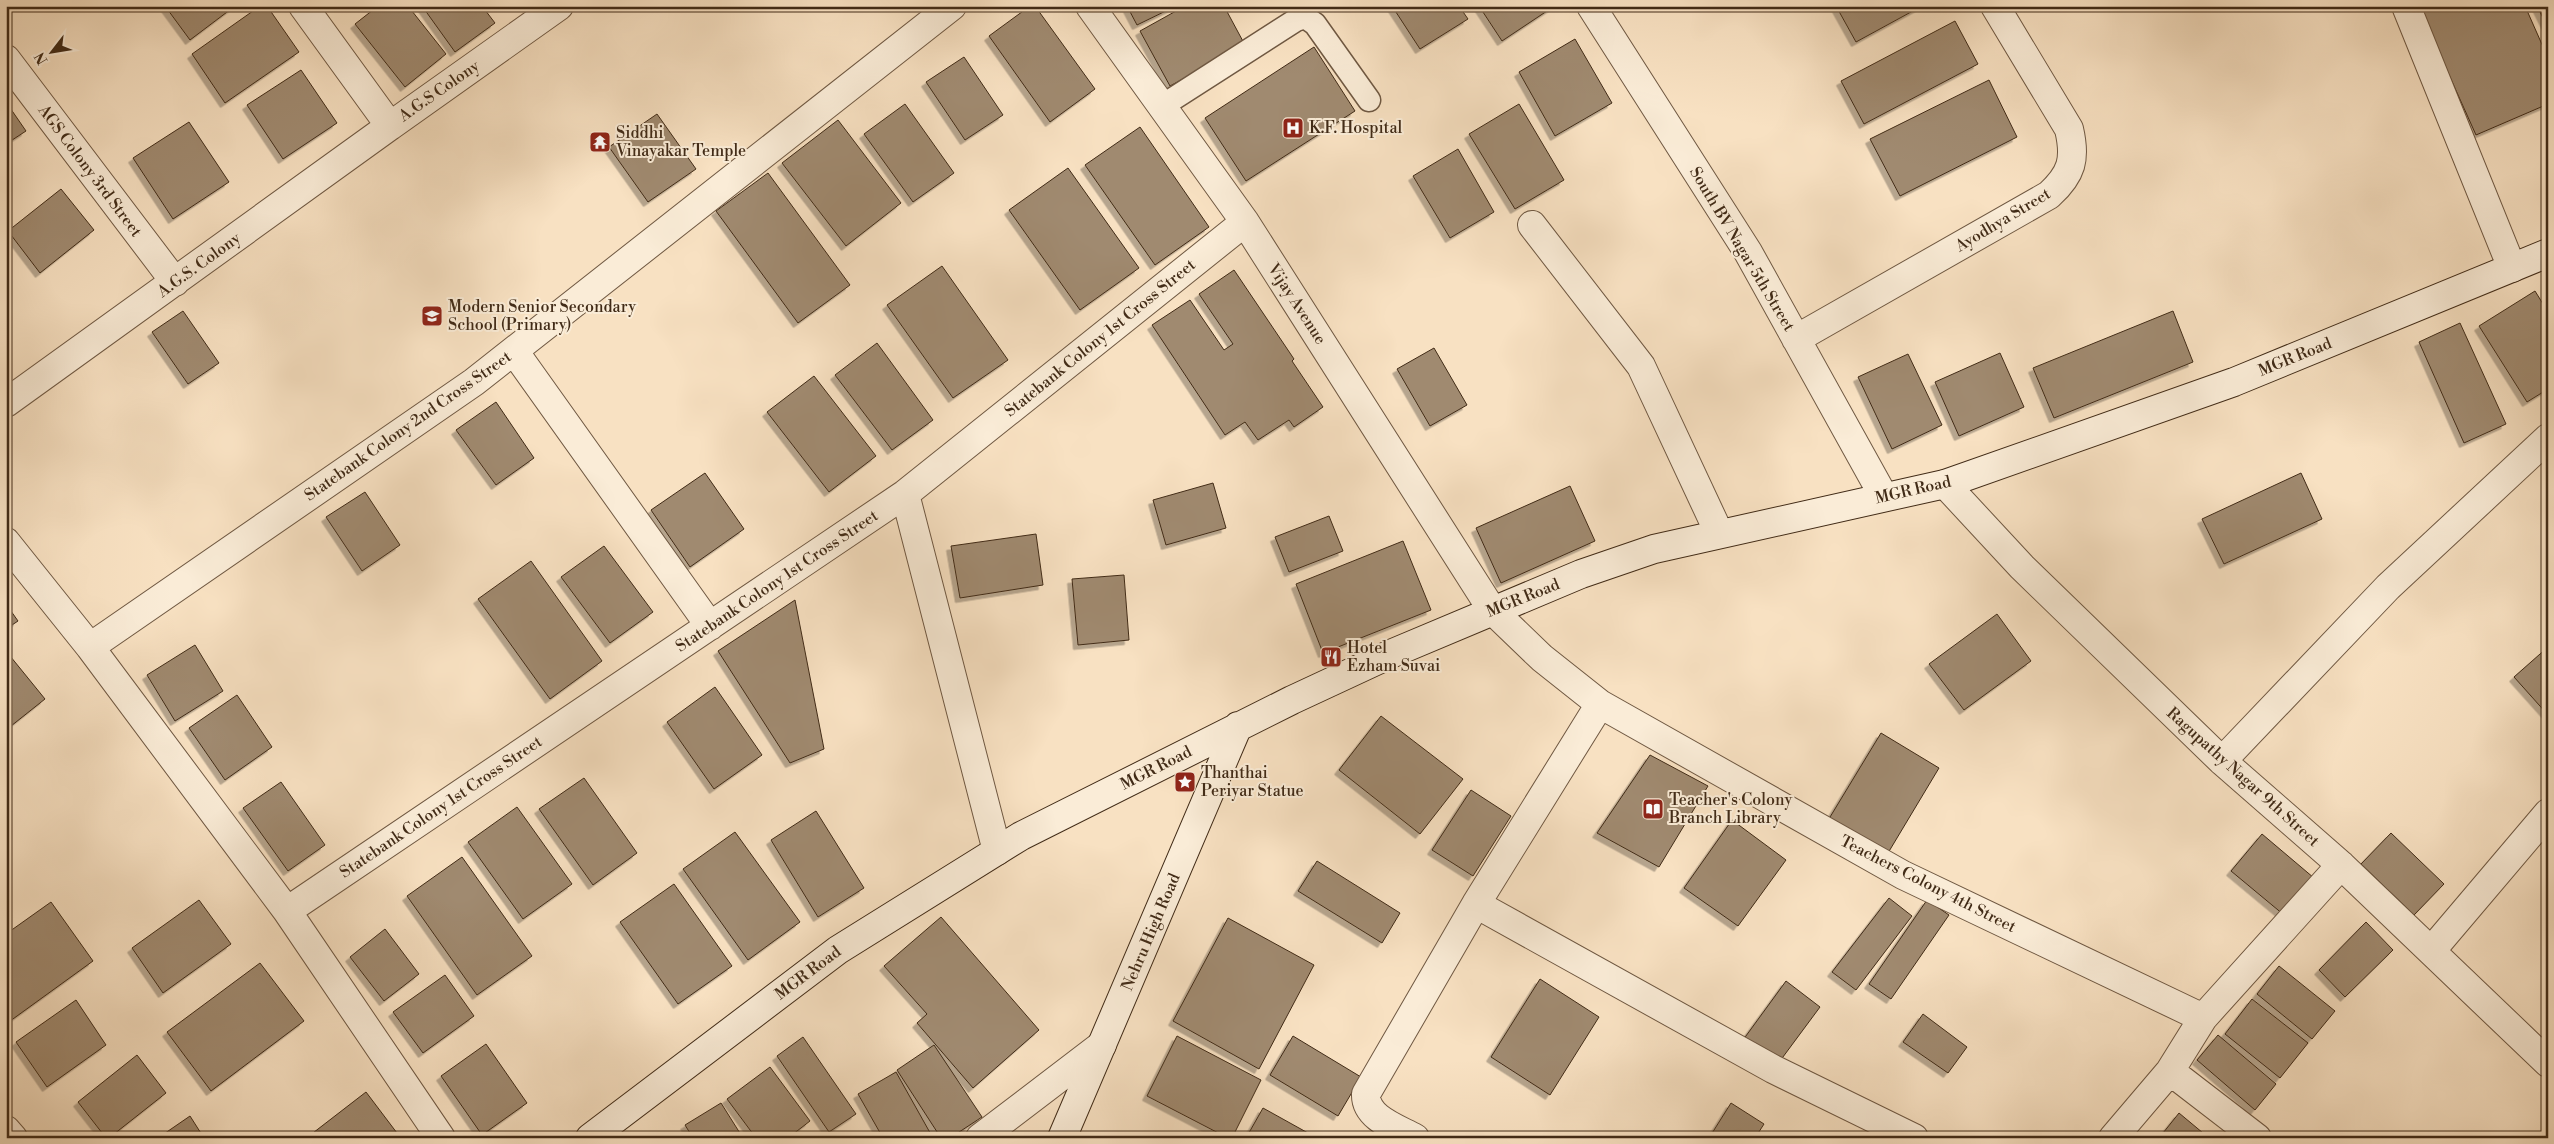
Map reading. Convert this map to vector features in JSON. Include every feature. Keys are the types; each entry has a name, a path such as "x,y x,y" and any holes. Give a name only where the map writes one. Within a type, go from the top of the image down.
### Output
{"street":[{"name":"A.G.S Colony","path":"303,6 390,126 559,6"},
{"name":"Statebank Colony 2nd Cross Street","path":"90,647 474,382 952,6"},
{"name":"Vijay Avenue","path":"1090,6 1245,222 1492,610"},
{"name":"South BV Nagar 5th Street","path":"1591,6 1748,252 1884,497"},
{"name":"Ayodhya Street","path":"1796,339 2049,195 2062,183 2071,166 2074,149 2069,129 1996,6"},
{"path":"2406,6 2512,268"},
{"name":"AGS Colony 3rd Street","path":"6,59 175,282"},
{"name":"A.G.S. Colony","path":"6,403 390,126"},
{"name":"Statebank Colony 1st Cross Street","path":"287,911 905,494 1245,222"},
{"path":"1532,225 1641,366 1720,533"},
{"name":"MGR Road","path":"590,1138 838,950 1021,836 1238,726 1492,610 1581,574 1645,552 1720,533 1945,484 2234,382 2548,253"},
{"path":"514,351 710,626"},
{"path":"2222,761 2388,587 2548,438"},
{"name":"Ragupathy Nagar 9th Street","path":"1945,484 2022,567 2222,761 2341,864 2548,1063"},
{"path":"905,494 997,851"},
{"path":"6,542 90,647 287,911 441,1138"},
{"name":"Teachers Colony 4th Street","path":"1492,610 1542,658 1600,704 1903,875 2203,1018"},
{"path":"1415,1138 1376,1117 1368,1107 1366,1094 1476,904 1600,704"},
{"name":"Nehru High Road","path":"1062,1138 1238,726"},
{"path":"2432,951 2548,813"},
{"path":"2113,1138 2170,1071 2203,1018 2341,864"},
{"path":"1476,904 1773,1068 1914,1138"},
{"path":"980,1138 1102,1045"},
{"path":"2170,1071 2257,1138"},
{"path":"6,1130 13,1138"}],"lane":[{"path":"1162,106 1296,20 1305,17 1315,24 1369,100"}],"building":[{"path":"165,6 235,6 190,40"},
{"path":"260,6 267,6 299,52 225,103 192,54"},
{"path":"378,6 408,6 446,54 405,87 355,24"},
{"path":"422,6 482,6 495,23 455,52"},
{"path":"1030,6 1035,6 1095,89 1050,122 989,36"},
{"path":"1127,6 1176,6 1137,25"},
{"path":"1185,6 1224,6 1245,45 1170,86 1140,31"},
{"path":"1392,6 1459,6 1468,19 1420,49"},
{"path":"1479,6 1553,6 1553,7 1502,41"},
{"path":"1836,6 1922,6 1856,42"},
{"path":"2422,6 2525,6 2548,58 2548,104 2476,135 2419,8"},
{"path":"2537,6 2548,6 2548,28"},
{"path":"1955,21 1978,64 1864,124 1841,81"},
{"path":"1575,39 1612,103 1555,136 1519,72"},
{"path":"1314,47 1355,111 1246,181 1205,118"},
{"path":"964,57 1003,115 965,140 926,82"},
{"path":"301,70 337,123 283,159 247,105"},
{"path":"1989,80 2017,137 1900,196 1870,139"},
{"path":"6,102 26,131 6,144"},
{"path":"905,104 954,173 913,202 864,134"},
{"path":"1519,104 1564,180 1515,209 1469,134"},
{"path":"657,114 696,169 648,202 609,147"},
{"path":"838,120 901,203 846,246 782,163"},
{"path":"189,122 229,182 173,219 133,158"},
{"path":"1140,127 1209,227 1155,265 1085,165"},
{"path":"1458,149 1494,212 1450,238 1413,176"},
{"path":"1068,168 1139,268 1080,310 1009,210"},
{"path":"768,173 850,285 798,323 716,211"},
{"path":"61,189 94,230 40,273 8,231"},
{"path":"942,266 1008,360 953,398 887,305"},
{"path":"1234,270 1294,359 1292,361 1323,407 1294,427 1289,420 1258,440 1245,422 1225,435 1152,325 1190,300 1224,350 1233,344 1199,294"},
{"path":"2535,291 2548,312 2548,389 2527,402 2479,326"},
{"path":"183,311 219,363 188,384 152,332"},
{"path":"2173,311 2193,362 2054,418 2033,368"},
{"path":"2460,323 2506,424 2464,443 2419,342"},
{"path":"877,343 933,420 892,450 835,375"},
{"path":"1434,348 1467,405 1430,426 1397,369"},
{"path":"2000,353 2024,407 1959,436 1935,382"},
{"path":"1908,354 1942,425 1892,449 1858,377"},
{"path":"814,376 876,456 829,492 767,412"},
{"path":"496,402 534,458 496,485 456,430"},
{"path":"705,473 744,529 690,567 651,510"},
{"path":"2301,473 2322,519 2224,564 2202,519"},
{"path":"1213,483 1226,528 1166,545 1153,500"},
{"path":"1570,486 1595,541 1501,583 1476,528"},
{"path":"365,492 400,545 362,571 326,517"},
{"path":"1329,516 1343,551 1289,572 1275,537"},
{"path":"1036,534 1043,585 960,598 951,546"},
{"path":"1403,541 1431,610 1323,653 1296,584"},
{"path":"604,546 653,612 610,643 561,577"},
{"path":"531,561 602,661 550,699 478,599"},
{"path":"1124,575 1129,640 1078,645 1072,579"},
{"path":"795,600 824,749 790,763 718,651"},
{"path":"6,604 18,621 6,629"},
{"path":"1997,614 2031,661 1964,710 1929,664"},
{"path":"195,645 223,691 175,721 147,675"},
{"path":"2548,647 2548,715 2514,677"},
{"path":"6,651 45,699 6,730"},
{"path":"715,687 762,755 714,789 667,722"},
{"path":"237,695 272,747 225,780 189,728"},
{"path":"1381,716 1463,779 1420,834 1339,770"},
{"path":"1881,733 1939,768 1885,858 1827,822"},
{"name":"Teacher's Colony Branch Library","path":"1650,755 1708,786 1659,867 1597,833"},
{"path":"584,778 637,853 593,885 539,809"},
{"path":"281,782 325,845 288,871 243,808"},
{"path":"1471,790 1511,816 1473,876 1432,850"},
{"path":"517,807 572,884 523,919 468,842"},
{"path":"816,811 864,888 818,917 771,840"},
{"path":"1732,820 1786,860 1738,926 1684,888"},
{"path":"735,832 800,922 748,960 683,869"},
{"path":"2391,833 2444,884 2414,915 2361,864"},
{"path":"2262,834 2314,878 2284,915 2231,871"},
{"path":"462,857 532,956 477,995 407,896"},
{"path":"1317,861 1400,913 1382,943 1298,891"},
{"path":"674,884 732,966 678,1004 620,922"},
{"path":"1889,898 1912,916 1856,990 1832,972"},
{"path":"199,900 231,944 163,993 132,948"},
{"path":"1927,900 1949,915 1891,999 1869,984"},
{"path":"51,902 93,961 6,1024 6,934"},
{"path":"941,917 1039,1030 973,1088 917,1023 927,1014 884,966"},
{"path":"1228,918 1314,965 1259,1069 1173,1021"},
{"path":"2366,922 2393,950 2345,997 2319,970"},
{"path":"385,929 419,974 384,1001 350,957"},
{"path":"260,963 304,1021 211,1091 167,1032"},
{"path":"2279,966 2335,1011 2312,1039 2257,994"},
{"path":"445,975 474,1016 423,1053 393,1012"},
{"path":"1540,979 1599,1017 1550,1095 1491,1057"},
{"path":"1786,981 1820,1007 1777,1065 1743,1040"},
{"path":"2252,999 2308,1043 2280,1078 2225,1034"},
{"path":"76,1000 106,1045 47,1087 16,1042"},
{"path":"1923,1014 1967,1047 1948,1073 1903,1042"},
{"path":"2218,1035 2276,1084 2255,1110 2197,1060"},
{"path":"1177,1036 1261,1080 1232,1138 1228,1138 1147,1096"},
{"path":"1293,1036 1361,1077 1338,1116 1270,1075"},
{"path":"803,1037 856,1114 829,1132 777,1056"},
{"path":"486,1044 527,1103 482,1135 441,1076"},
{"path":"934,1045 982,1117 950,1138 941,1138 897,1070"},
{"path":"137,1055 166,1093 109,1138 106,1138 78,1102"},
{"path":"770,1067 810,1121 788,1138 756,1138 727,1099"},
{"path":"896,1072 933,1138 883,1138 858,1094"},
{"path":"366,1092 397,1133 391,1138 310,1138 309,1136"},
{"path":"721,1103 743,1138 693,1138 685,1125"},
{"path":"1731,1103 1764,1124 1755,1138 1709,1138"},
{"path":"1263,1108 1317,1138 1246,1138"},
{"path":"2179,1113 2209,1138 2159,1138"},
{"path":"190,1116 204,1138 158,1138"}],"place":[{"name":"K.F. Hospital","path":"1293,128"},
{"name":"Siddhi Vinayakar Temple","path":"600,142"},
{"name":"Modern Senior Secondary School (Primary)","path":"432,316"},
{"name":"Hotel Ezham Suvai","path":"1331,657"},
{"name":"Thanthai Periyar Statue","path":"1185,782"},
{"name":"Teacher's Colony Branch Library","path":"1653,809"}]}
